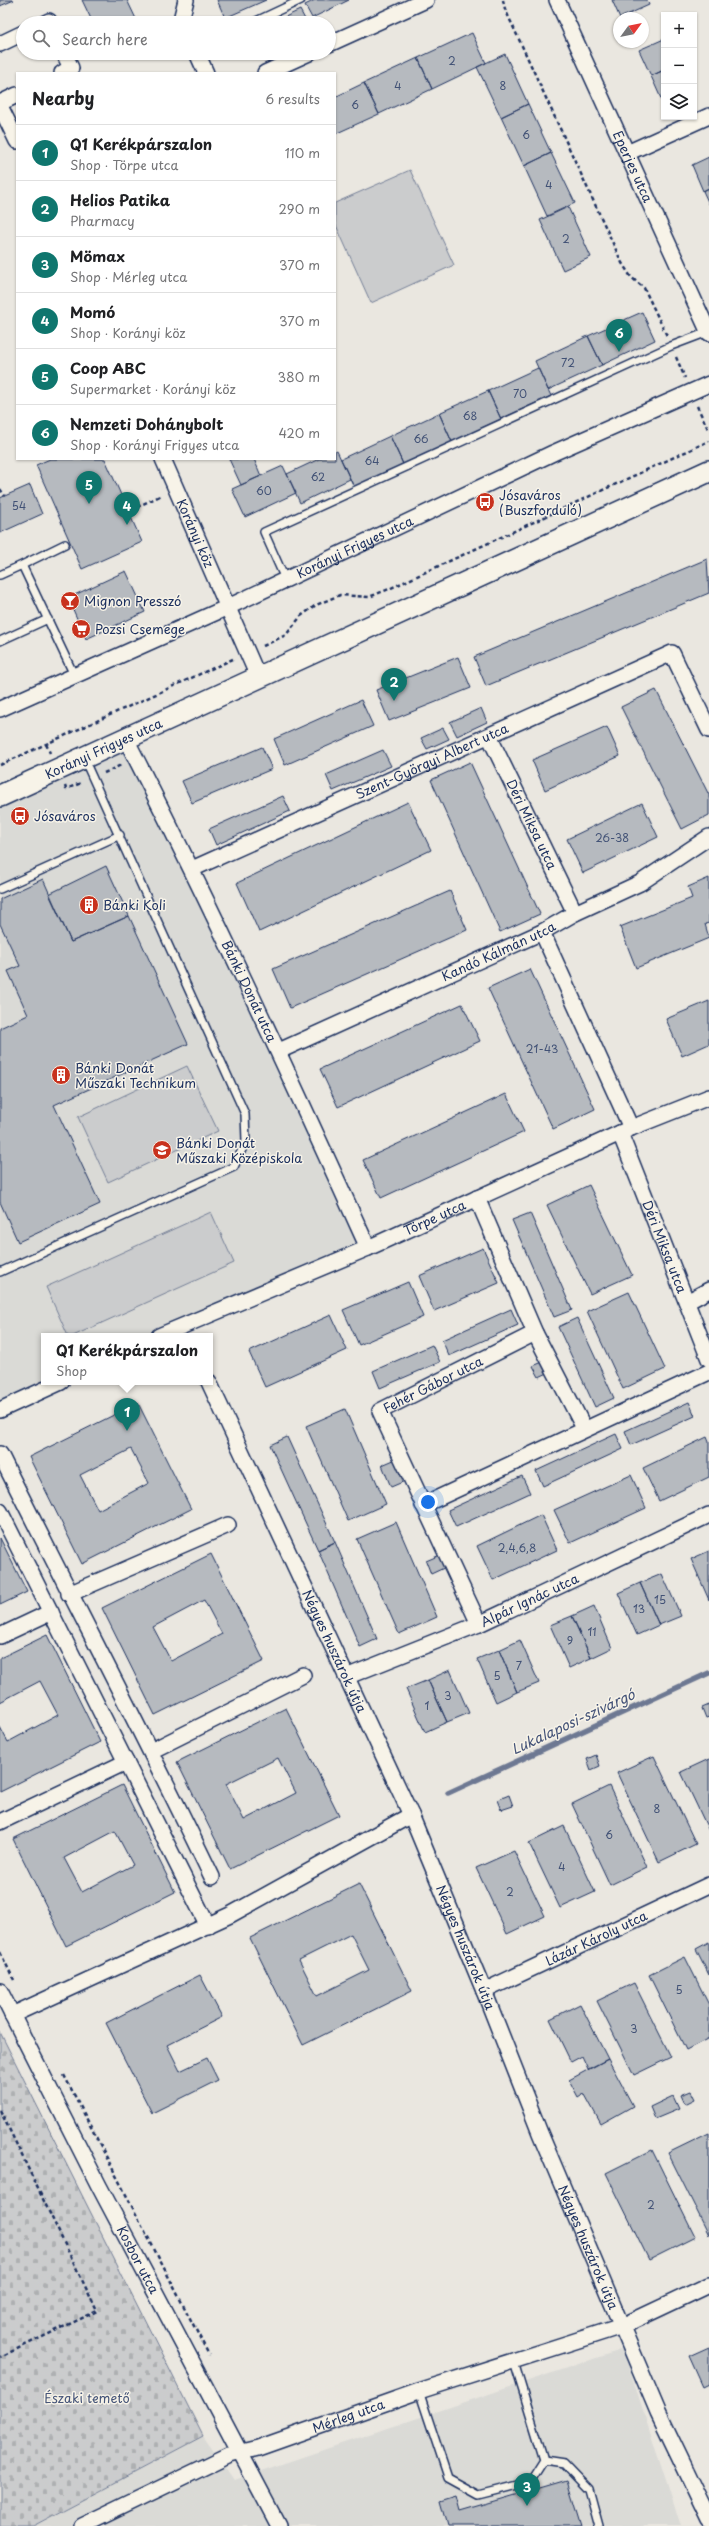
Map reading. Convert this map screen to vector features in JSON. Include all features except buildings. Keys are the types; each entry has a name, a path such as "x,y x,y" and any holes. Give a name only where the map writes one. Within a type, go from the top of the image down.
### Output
{"street":[{"path":"182,16 186,0"},
{"path":"336,41 426,0"},
{"name":"Eperjes utca","path":"557,0 709,332"},
{"path":"0,44 16,36"},
{"path":"64,72 71,68 67,60"},
{"path":"200,60 206,72"},
{"path":"267,72 294,60"},
{"path":"16,95 0,104 16,139"},
{"path":"628,153 709,116"},
{"name":"Korányi Frigyes utca","path":"0,709 75,677 228,607 285,579 709,384"},
{"name":"Korányi köz","path":"163,460 259,678"},
{"name":"Korányi Frigyes utca","path":"0,796 125,737 259,678 709,471"},
{"name":"Szent-Györgyi Albert utca","path":"192,869 672,653 709,730"},
{"name":"Déri Miksa utca","path":"489,736 575,912"},
{"name":"Bánki Donát utca","path":"125,737 192,869 279,1051 368,1248"},
{"name":"Kandó Kálmán utca","path":"279,1051 542,932 575,912 640,883 709,837"},
{"name":"Déri Miksa utca","path":"542,932 626,1131 709,1359"},
{"name":"Törpe utca","path":"175,1333 185,1331 626,1131 709,1096"},
{"path":"477,1198 535,1333 584,1428"},
{"path":"687,1302 709,1290"},
{"name":"Fehér Gábor utca","path":"479,1624 380,1411 535,1333"},
{"path":"423,1505 584,1428 709,1372"},
{"path":"0,1410 54,1385"},
{"name":"Négyes huszárok útja","path":"210,1385 411,1815 484,1991 540,2133 658,2412 709,2518"},
{"path":"0,1454 69,1594 151,1751 212,1877"},
{"path":"0,1511 208,1926"},
{"name":"Alpár Ignác utca","path":"346,1677 479,1624 709,1515"},
{"path":"69,1594 228,1525"},
{"path":"0,1636 51,1612"},
{"path":"151,1751 303,1675"},
{"path":"0,1822 126,1762"},
{"path":"12,2015 27,2006 208,1926 411,1815"},
{"name":"Lázár Károly utca","path":"484,1991 709,1885"},
{"name":"Kosbor utca","path":"0,1991 239,2452 279,2526"},
{"name":"Mérleg utca","path":"82,2526 211,2463 239,2452 258,2448 419,2391 514,2362 622,2326 709,2285"}],"lane":[{"path":"267,16 301,0"},
{"path":"285,579 264,532 671,346 709,332"},
{"path":"0,575 65,544"},
{"path":"22,565 75,677"},
{"path":"0,641 48,619"},
{"path":"0,1272 234,1167 246,1140 245,1114 120,835 83,757"},
{"path":"0,889 120,835"},
{"path":"419,2391 448,2478 479,2495 530,2482 544,2460 514,2362"},
{"path":"544,2460 564,2463 589,2489 599,2526"}],"path":[{"path":"503,0 505,9 622,263 632,277 644,288 709,432"},
{"path":"0,765 286,635 301,616 316,605 340,595 369,597 389,589 709,441"},
{"path":"137,506 176,488"},
{"path":"0,489 5,496"},
{"path":"0,1952 27,2006"},
{"path":"60,2069 210,2356"},
{"path":"0,2110 97,2310 0,2357"}],"shaded area":[{"name":"Bánki Donát Műszaki Középiskola","path":"125,737 368,1248 166,1333 41,1333 41,1384 0,1410 0,796"},
{"path":"623,2349 681,2526 33,2526 203,2436 234,2480"}],"green space":[{"path":"410,170 454,265 371,303 336,225 336,203"},
{"path":"187,1066 218,1131 108,1182 78,1117"},
{"path":"211,1212 234,1263 80,1333 67,1333 46,1287"},
{"name":"Északi temető","path":"0,2032 203,2436 33,2526 0,2526"}],"waterway":[{"name":"Lukalaposi-szivárgó","path":"448,1793 709,1673"}],"place":[{"name":"Nemzeti Dohánybolt","path":"619,352"},
{"name":"Jósaváros (Buszforduló)","path":"485,502"},
{"name":"Coop ABC","path":"89,504"},
{"name":"Momó","path":"127,525"},
{"name":"Mignon Presszó","path":"70,601"},
{"name":"Pozsi Csemege","path":"81,629"},
{"name":"Helios Patika","path":"394,701"},
{"name":"Jósaváros","path":"20,816"},
{"name":"Bánki Koli","path":"89,905"},
{"name":"Bánki Donát Műszaki Technikum","path":"61,1075"},
{"name":"Bánki Donát Műszaki Középiskola","path":"162,1150"},
{"name":"Q1 Kerékpárszalon","path":"127,1431"},
{"name":"Mömax","path":"527,2506"}]}
